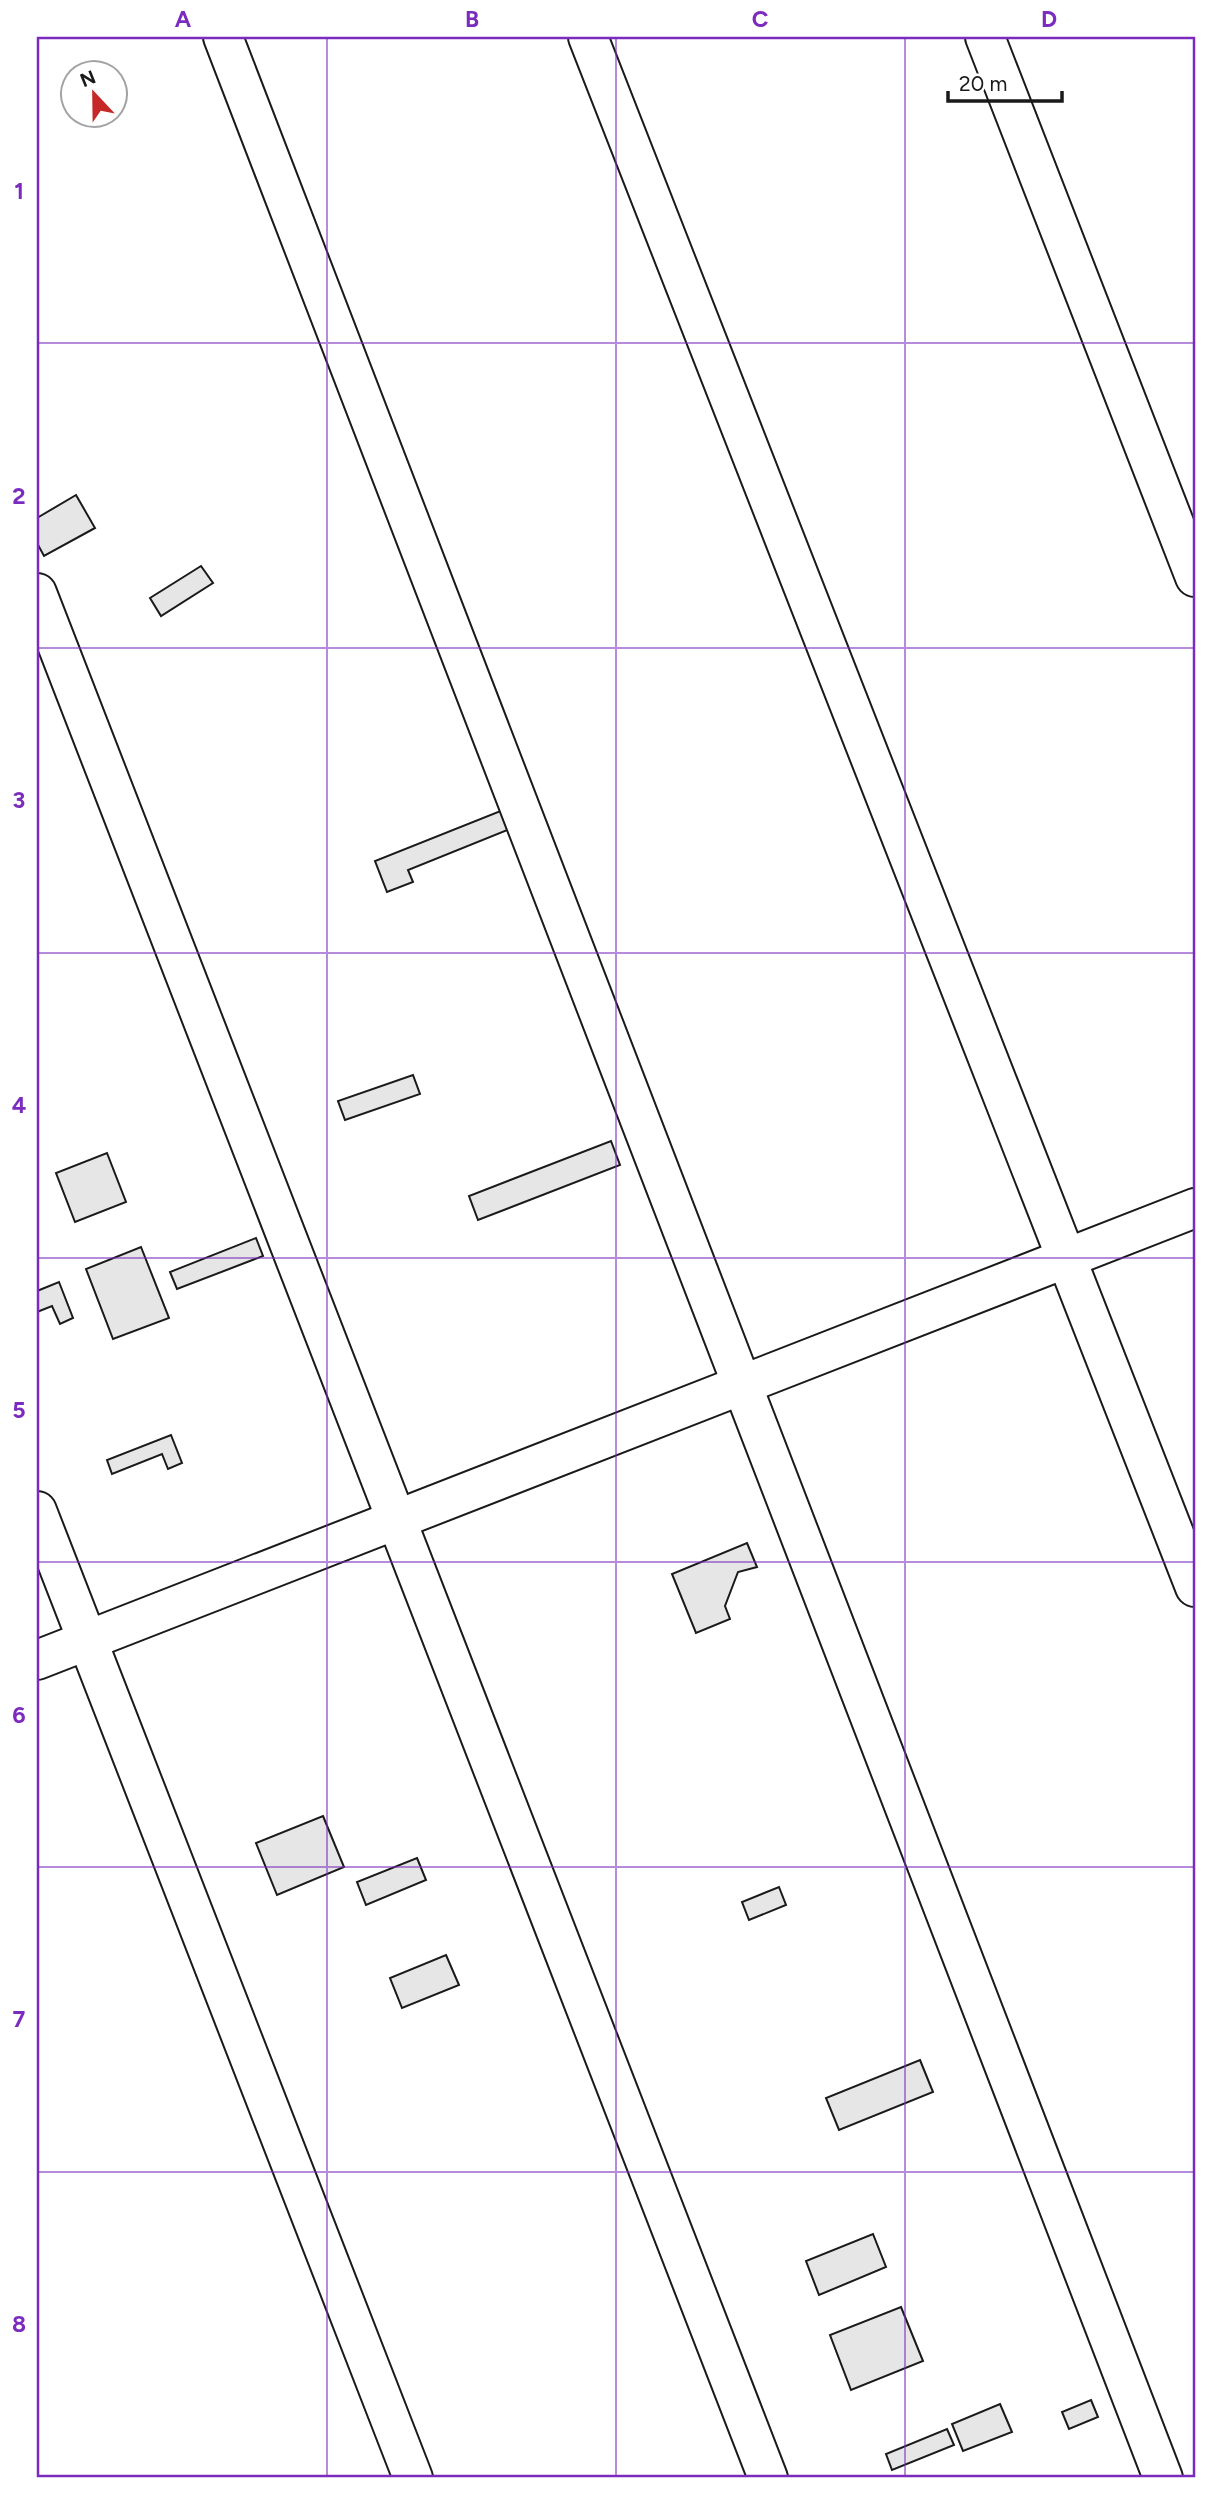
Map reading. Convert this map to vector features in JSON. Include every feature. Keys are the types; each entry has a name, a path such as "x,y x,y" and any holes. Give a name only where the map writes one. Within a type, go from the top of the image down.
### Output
{"street":[{"path":"223,37 1163,2478"},
{"path":"588,37 1195,1587"},
{"path":"985,37 1195,577"},
{"path":"37,593 768,2478"},
{"path":"37,1660 1195,1208"},
{"path":"37,1511 413,2478"}],"building":[{"path":"76,495 95,528 44,556 37,543 37,518"},
{"path":"201,566 213,583 161,616 150,598"},
{"path":"503,810 510,829 408,870 413,882 387,892 375,861"},
{"path":"413,1075 420,1094 345,1120 338,1101"},
{"path":"611,1141 620,1165 478,1220 469,1196"},
{"path":"107,1153 126,1202 75,1222 56,1173"},
{"path":"256,1238 263,1256 177,1289 170,1272"},
{"path":"141,1247 169,1318 113,1339 86,1269"},
{"path":"59,1282 73,1318 60,1324 52,1306 37,1312 37,1291"},
{"path":"171,1435 182,1463 168,1469 162,1454 112,1474 107,1460"},
{"path":"747,1543 757,1567 738,1572 725,1606 730,1619 696,1633 672,1574"},
{"path":"323,1816 344,1867 277,1895 256,1843"},
{"path":"417,1858 426,1880 366,1905 357,1882"},
{"path":"779,1887 786,1905 749,1920 742,1902"},
{"path":"446,1955 459,1985 402,2008 390,1978"},
{"path":"920,2060 933,2092 839,2130 826,2098"},
{"path":"873,2234 886,2267 819,2295 806,2261"},
{"path":"901,2307 923,2361 851,2390 830,2335"},
{"path":"1091,2400 1098,2417 1069,2429 1062,2412"},
{"path":"1000,2404 1012,2432 963,2451 952,2424"},
{"path":"947,2429 954,2445 892,2470 886,2454"}]}
